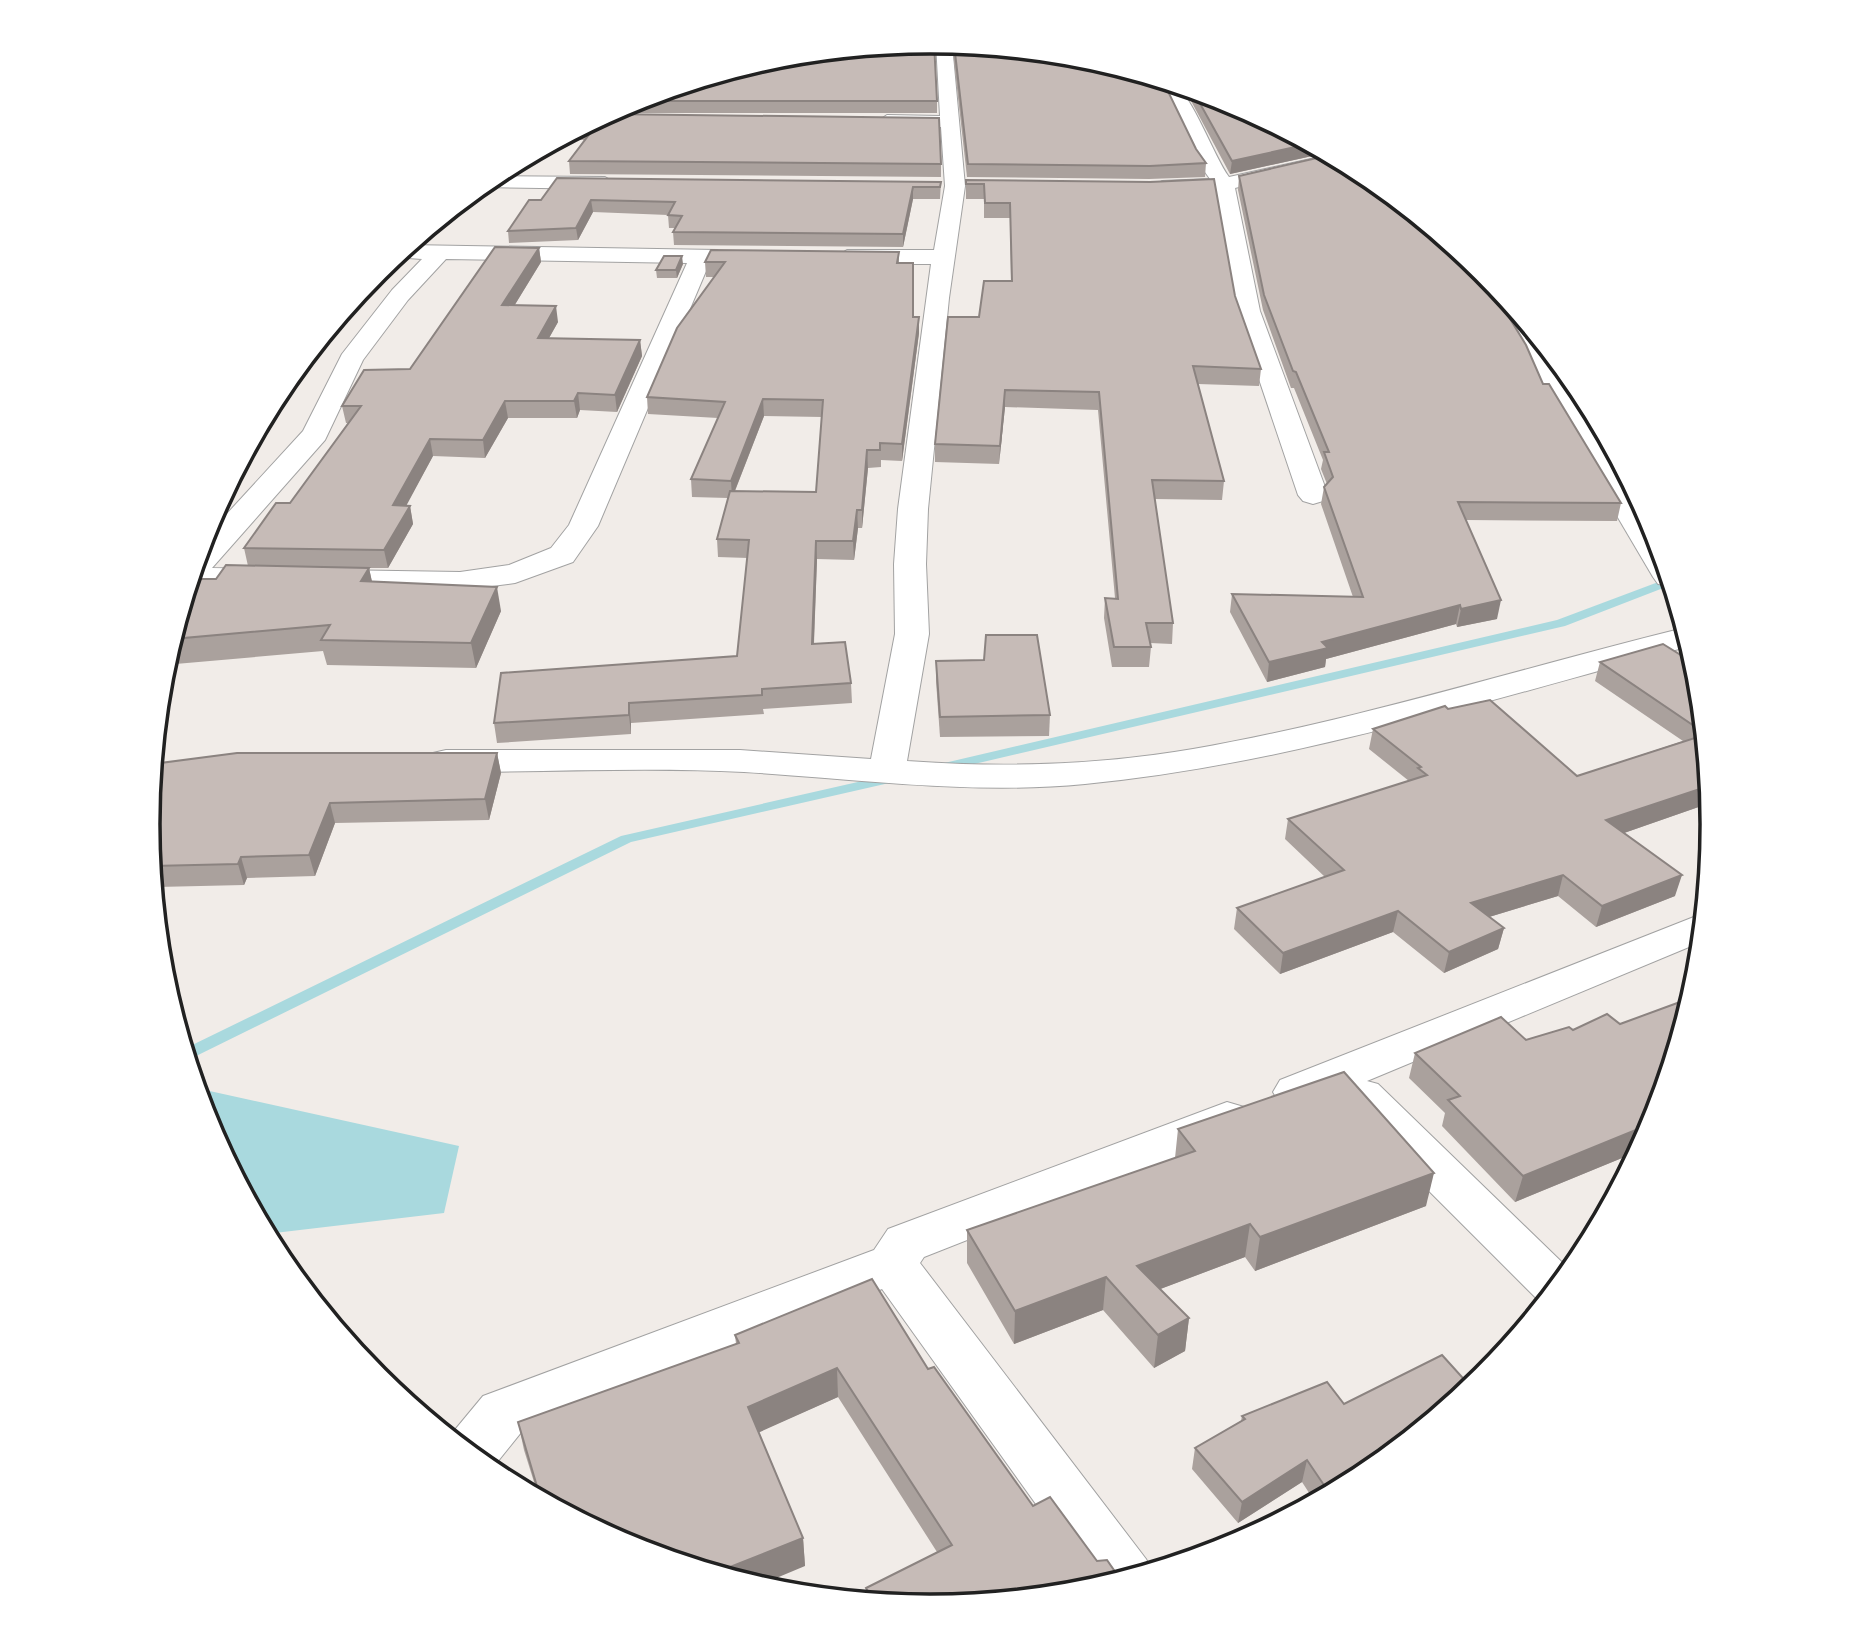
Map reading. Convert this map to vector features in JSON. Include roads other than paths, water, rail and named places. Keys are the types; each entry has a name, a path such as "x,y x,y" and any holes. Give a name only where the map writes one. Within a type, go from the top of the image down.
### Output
{"street":[{"path":"887,771 912,634 910,564 913,509 943,257 955,186 945,55"},
{"path":"1173,94 1183,107 1207,161 1224,184 1248,311 1313,495"},
{"path":"866,121 950,122"},
{"path":"1136,187 1224,184 1323,162"},
{"path":"504,183 623,183"},
{"path":"415,252 741,257"},
{"path":"211,550 315,434 351,359 400,295 441,252"},
{"path":"201,577 460,580 515,574 562,555 583,526 693,280 700,257"},
{"path":"824,257 943,257"},
{"path":"1518,328 1644,536"},
{"path":"407,760 646,759 740,761 957,776 1082,773 1191,760 1287,741 1677,640"},
{"path":"475,1446 503,1413 892,1264 906,1243 1340,1075 1693,930"},
{"path":"1340,1075 1549,1282"},
{"path":"892,1264 1119,1571"}],"water":[{"path":"208,1091 459,1146 444,1213 278,1233 239,1165"}],"waterway":[{"path":"940,768 1561,623 1661,584"},
{"path":"194,1051 626,839 893,778"}]}
